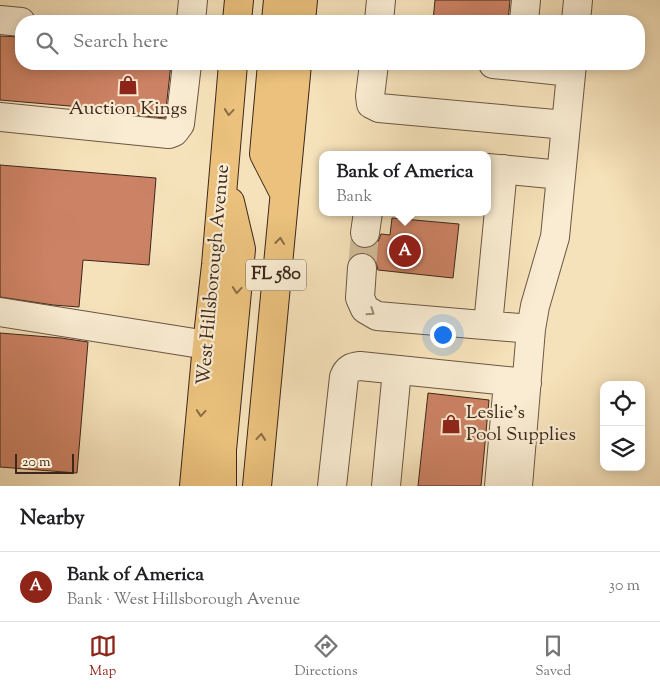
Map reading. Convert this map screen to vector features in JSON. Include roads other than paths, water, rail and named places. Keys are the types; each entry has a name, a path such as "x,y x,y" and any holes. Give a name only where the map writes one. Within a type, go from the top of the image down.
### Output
{"main road":[{"path":"238,15 239,0"},
{"path":"277,15 278,0"},
{"path":"302,15 303,0"},
{"name":"West Hillsborough Avenue","path":"194,486 233,70"},
{"path":"271,70 264,154 284,193"},
{"name":"FL 580","path":"256,486 296,70"},
{"path":"222,486 222,450 240,249 224,173"}],"lane":[{"path":"192,15 193,0"},
{"path":"380,15 381,0"},
{"path":"525,15 526,0"},
{"path":"577,15 578,0"},
{"path":"0,20 15,21"},
{"path":"0,117 170,134 180,124 185,70"},
{"path":"373,70 370,96 371,104 379,108 566,125"},
{"path":"499,486 518,382 535,306 555,237 571,70"},
{"path":"488,325 495,169 561,175"},
{"path":"362,268 360,298 365,309 377,316 531,329"},
{"path":"0,312 207,345"},
{"path":"332,486 344,377 347,370 354,366 518,382"},
{"path":"386,486 397,370"},
{"path":"518,382 518,486"}],"tunnel":[{"path":"362,268 365,233"}],"place":[{"name":"Auction Kings","path":"128,85"},
{"name":"Bank of America","path":"405,251"},
{"name":"Leslie's Pool Supplies","path":"451,424"}]}
